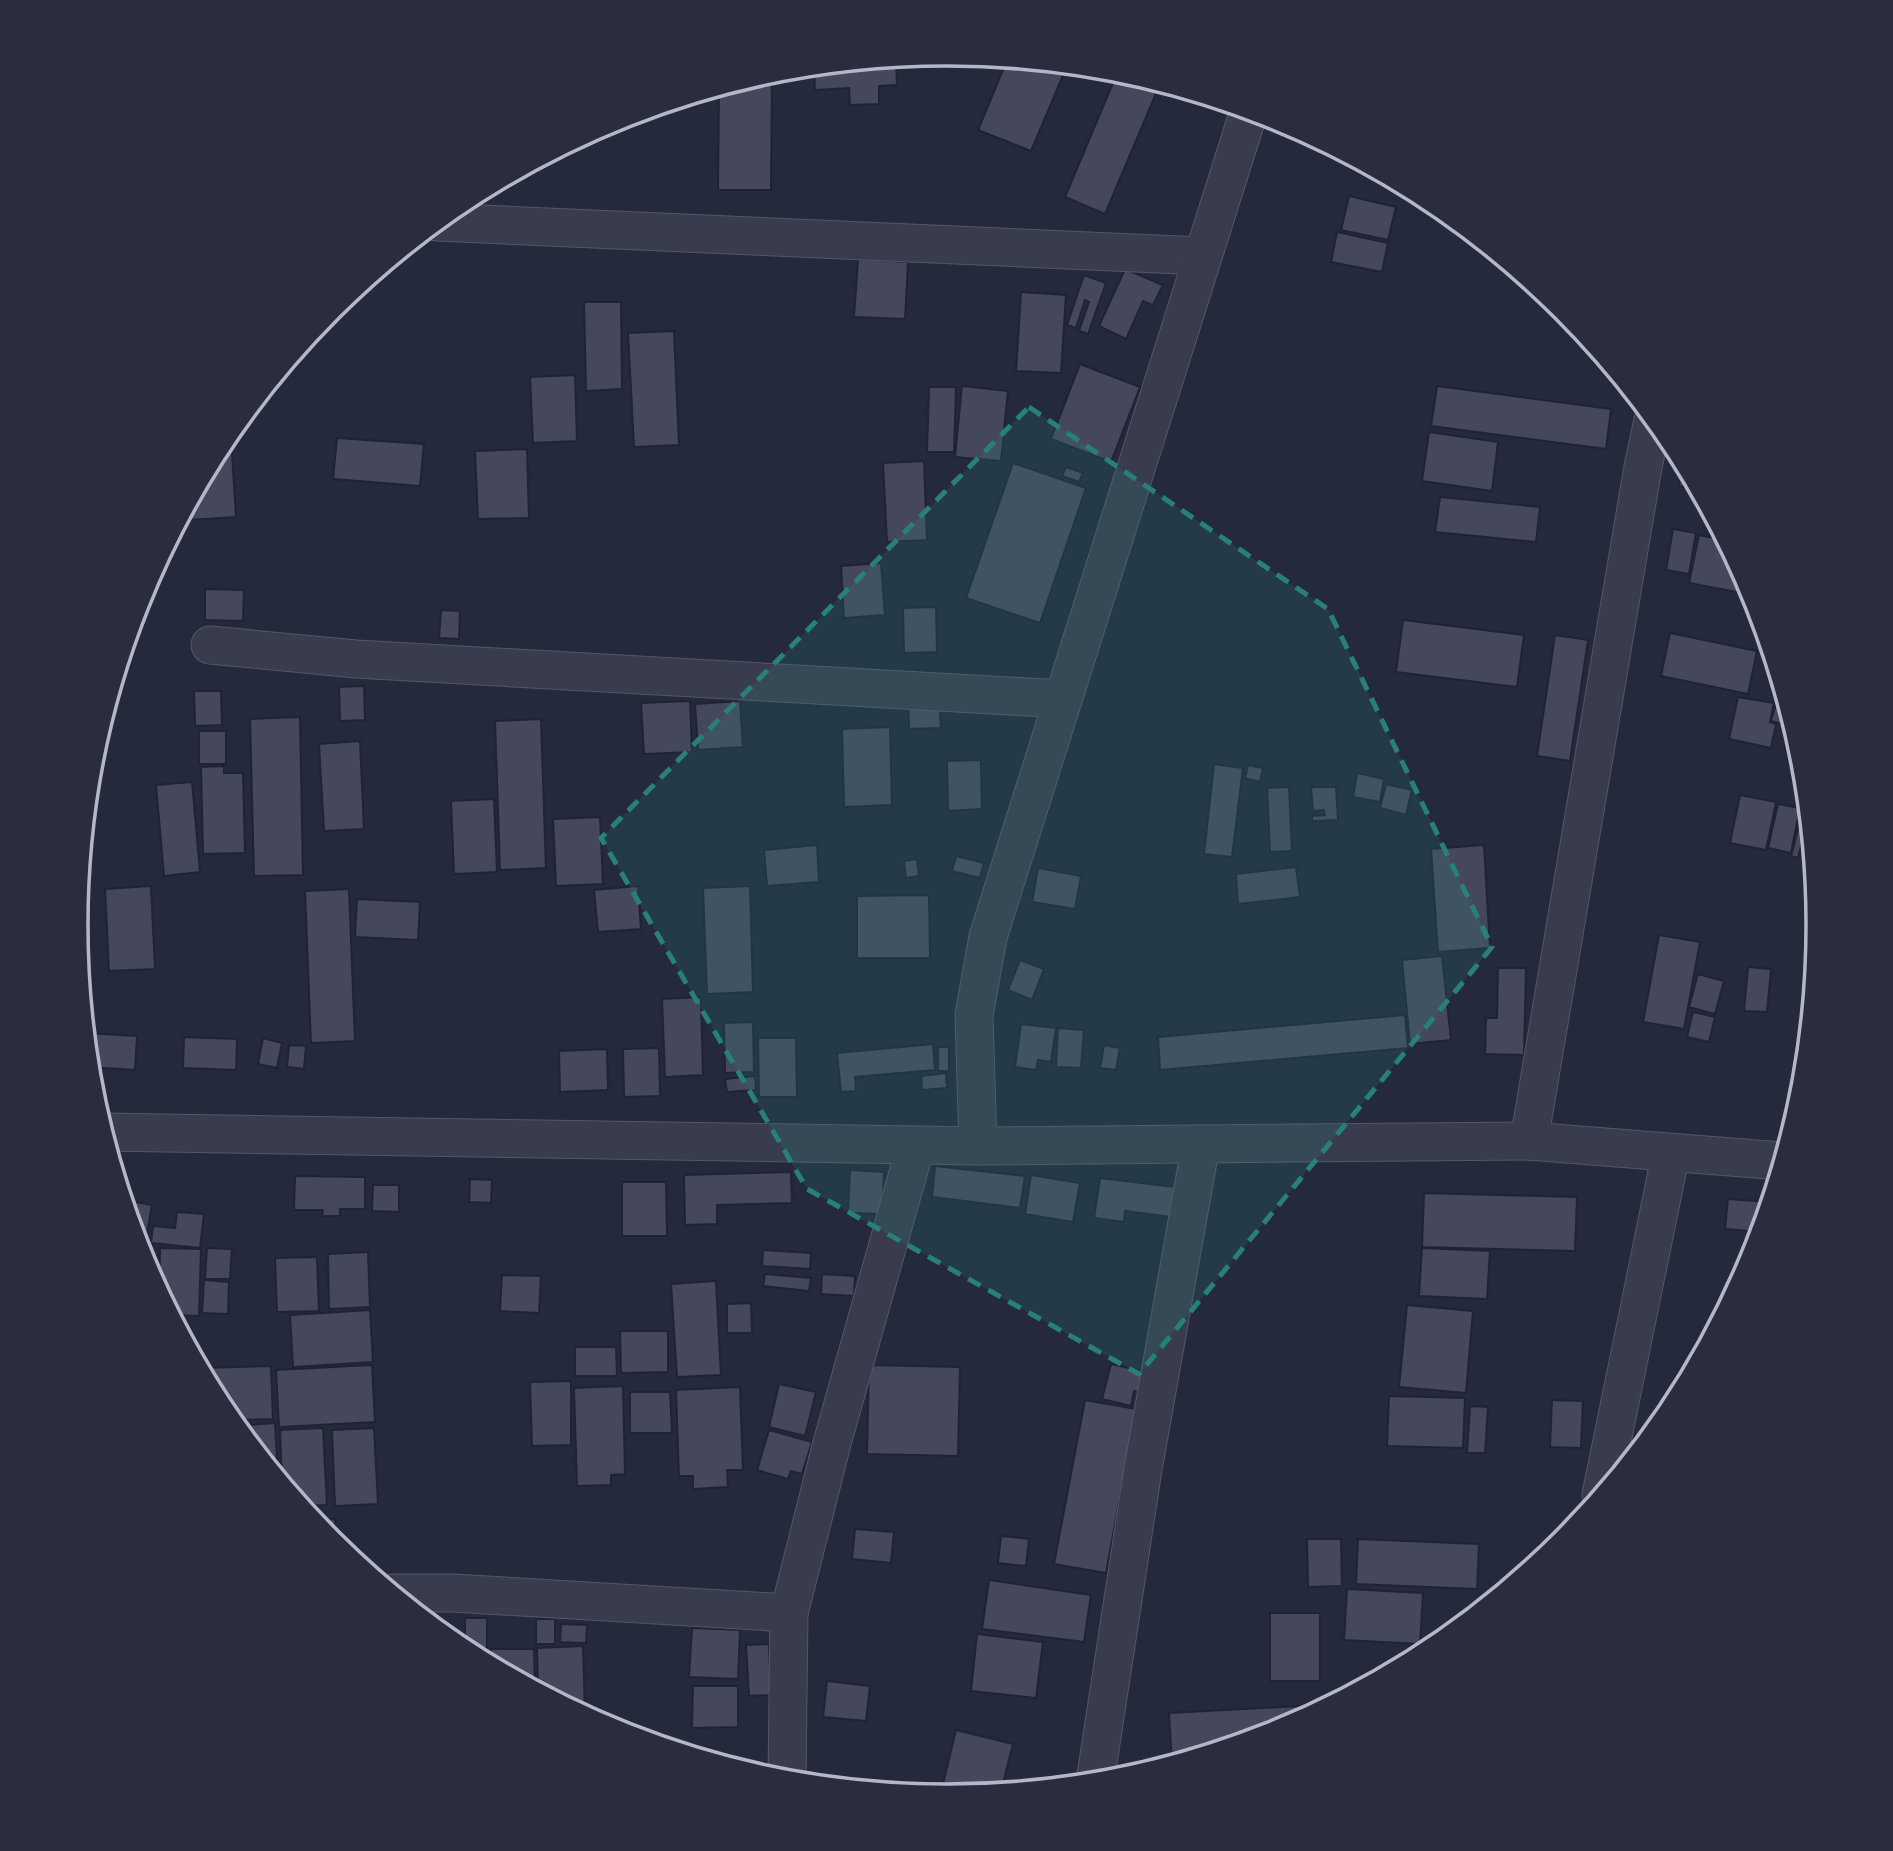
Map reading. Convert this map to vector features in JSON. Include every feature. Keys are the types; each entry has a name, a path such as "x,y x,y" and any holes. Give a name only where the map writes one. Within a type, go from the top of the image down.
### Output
{"street":[{"path":"978,1146 974,1015 988,937 1246,121"},
{"path":"453,223 1203,256"},
{"path":"1529,1142 1650,433"},
{"path":"211,645 356,659 1063,699"},
{"path":"113,1132 978,1146 1529,1142 1772,1160"},
{"path":"1097,1771 1143,1469 1201,1144"},
{"path":"787,1769 789,1614 836,1430 916,1145"},
{"path":"1605,1476 1671,1153"},
{"path":"407,1593 453,1592 789,1614"}],"highlighted area":[{"path":"1029,407 1328,609 1492,947 1139,1374 807,1189 601,838"}],"building":[{"path":"896,68 897,85 879,86 879,104 850,105 849,88 815,90 814,77"},
{"path":"1004,68 1063,75 1031,151 978,130"},
{"path":"1113,83 1156,93 1105,214 1065,197"},
{"path":"772,85 771,190 718,190 719,98"},
{"path":"1349,196 1396,207 1388,240 1341,230"},
{"path":"1337,232 1388,243 1382,272 1331,262"},
{"path":"858,259 908,262 905,319 854,317"},
{"path":"1125,269 1163,285 1153,305 1143,301 1126,339 1099,326"},
{"path":"1084,275 1106,283 1088,334 1079,331 1089,302 1085,300 1076,328 1067,325"},
{"path":"1021,292 1066,295 1061,373 1016,371"},
{"path":"584,302 621,302 622,389 586,391"},
{"path":"674,331 679,445 634,447 628,333"},
{"path":"1080,364 1140,387 1111,462 1051,439"},
{"path":"575,375 577,441 533,443 530,377"},
{"path":"962,386 1008,391 1001,461 955,457"},
{"path":"1437,386 1611,409 1606,449 1431,426"},
{"path":"929,387 956,387 954,452 927,452"},
{"path":"1429,432 1498,442 1492,491 1422,481"},
{"path":"337,438 424,444 420,486 333,479"},
{"path":"232,448 236,517 190,520"},
{"path":"527,449 529,518 478,519 475,451"},
{"path":"924,461 927,540 887,542 883,463"},
{"path":"1013,463 1086,488 1040,623 966,598"},
{"path":"1066,467 1083,473 1079,482 1062,476"},
{"path":"1440,497 1540,507 1536,542 1435,532"},
{"path":"1673,529 1696,533 1689,574 1666,570"},
{"path":"1699,535 1713,538 1738,592 1689,583"},
{"path":"881,563 885,615 844,618 841,566"},
{"path":"205,589 244,590 243,621 205,620"},
{"path":"936,607 937,652 904,653 903,608"},
{"path":"441,610 460,611 459,639 439,638"},
{"path":"1403,620 1524,635 1517,687 1396,672"},
{"path":"1670,633 1757,651 1748,694 1661,676"},
{"path":"1555,635 1588,640 1570,761 1537,756"},
{"path":"364,686 365,720 340,721 339,687"},
{"path":"194,691 221,691 222,725 195,726"},
{"path":"939,696 941,728 909,729 908,698"},
{"path":"1738,697 1774,703 1770,722 1776,724 1771,748 1729,739"},
{"path":"690,701 692,752 644,754 641,703"},
{"path":"740,701 743,747 698,750 695,704"},
{"path":"1776,704 1776,704 1781,723 1771,721"},
{"path":"300,717 303,875 254,876 250,719"},
{"path":"541,719 546,868 500,870 495,721"},
{"path":"890,727 892,805 844,807 842,729"},
{"path":"199,731 226,731 226,764 199,764"},
{"path":"360,741 364,829 324,831 319,744"},
{"path":"981,760 982,809 948,811 947,761"},
{"path":"1214,764 1243,768 1232,857 1204,854"},
{"path":"1248,765 1263,768 1260,782 1245,778"},
{"path":"224,766 224,773 243,773 245,853 203,854 201,767"},
{"path":"1357,773 1384,779 1380,802 1353,797"},
{"path":"192,782 200,872 164,876 156,785"},
{"path":"1386,784 1412,790 1406,815 1380,808"},
{"path":"1289,787 1292,851 1270,852 1267,788"},
{"path":"1311,787 1336,787 1338,820 1312,821 1312,816 1325,815 1324,810 1313,811"},
{"path":"1740,795 1776,802 1766,850 1730,843"},
{"path":"494,799 497,872 454,874 451,801"},
{"path":"1778,804 1797,807 1798,816 1791,853 1768,848"},
{"path":"600,817 603,884 556,886 553,819"},
{"path":"1800,830 1801,845 1798,858 1791,856"},
{"path":"817,845 819,882 767,886 764,850"},
{"path":"1484,845 1490,948 1438,952 1431,849"},
{"path":"956,856 984,863 980,878 952,871"},
{"path":"917,859 919,876 906,878 904,861"},
{"path":"1296,867 1300,897 1238,904 1236,874"},
{"path":"1038,868 1081,876 1075,909 1032,902"},
{"path":"151,886 155,969 109,971 105,889"},
{"path":"638,886 641,929 598,932 594,890"},
{"path":"750,886 753,992 707,994 703,888"},
{"path":"349,889 355,1041 311,1043 305,891"},
{"path":"929,895 930,958 857,958 857,896"},
{"path":"357,899 420,902 418,940 355,937"},
{"path":"1659,935 1700,942 1684,1029 1643,1022"},
{"path":"1442,956 1451,1040 1410,1044 1402,960"},
{"path":"1020,960 1044,969 1032,1000 1008,990"},
{"path":"1748,967 1771,969 1767,1012 1744,1011"},
{"path":"1498,968 1526,968 1524,1055 1485,1054 1486,1018 1497,1018"},
{"path":"1698,974 1724,981 1715,1014 1689,1007"},
{"path":"701,997 703,1075 665,1077 662,999"},
{"path":"1693,1012 1715,1017 1709,1042 1687,1037"},
{"path":"1405,1015 1408,1048 1160,1070 1158,1037"},
{"path":"753,1022 754,1072 725,1073 724,1023"},
{"path":"1021,1024 1056,1028 1051,1062 1038,1060 1036,1070 1015,1067"},
{"path":"1058,1028 1084,1030 1081,1068 1056,1067"},
{"path":"95,1034 137,1036 135,1070 100,1068"},
{"path":"184,1037 237,1039 236,1070 183,1068"},
{"path":"263,1038 282,1043 277,1068 258,1064"},
{"path":"758,1038 796,1038 797,1097 759,1097"},
{"path":"933,1044 935,1070 855,1077 856,1091 841,1092 837,1053"},
{"path":"289,1045 306,1046 304,1069 287,1067"},
{"path":"1104,1045 1120,1048 1116,1070 1100,1068"},
{"path":"938,1047 949,1047 949,1071 938,1071"},
{"path":"659,1048 660,1096 624,1097 623,1049"},
{"path":"607,1049 608,1090 560,1092 559,1051"},
{"path":"946,1073 947,1088 922,1090 921,1076"},
{"path":"755,1076 756,1090 727,1092 725,1079"},
{"path":"935,1166 1025,1176 1020,1208 932,1197"},
{"path":"850,1170 884,1172 882,1214 848,1213"},
{"path":"791,1172 792,1203 717,1205 717,1224 685,1225 684,1175"},
{"path":"1031,1175 1080,1183 1073,1222 1025,1214"},
{"path":"295,1176 365,1177 365,1209 340,1209 340,1216 322,1216 323,1210 294,1210"},
{"path":"1100,1178 1183,1188 1179,1218 1125,1211 1124,1222 1094,1218"},
{"path":"470,1179 492,1180 491,1203 469,1202"},
{"path":"622,1182 666,1182 667,1236 622,1236"},
{"path":"373,1185 399,1185 399,1212 372,1211"},
{"path":"1424,1193 1577,1197 1575,1251 1422,1247"},
{"path":"1728,1199 1760,1201 1749,1231 1725,1229"},
{"path":"133,1202 152,1205 146,1237"},
{"path":"177,1212 204,1214 200,1248 151,1243 153,1226 175,1228"},
{"path":"160,1248 201,1249 199,1316 182,1315 160,1268"},
{"path":"207,1248 232,1249 230,1279 205,1279"},
{"path":"1422,1248 1490,1251 1487,1299 1419,1296"},
{"path":"763,1250 811,1253 810,1269 762,1266"},
{"path":"368,1252 370,1307 329,1309 328,1254"},
{"path":"317,1257 319,1311 277,1312 275,1258"},
{"path":"765,1274 811,1278 809,1291 763,1286"},
{"path":"822,1274 855,1276 854,1296 821,1294"},
{"path":"502,1275 541,1276 539,1313 500,1311"},
{"path":"204,1280 229,1282 228,1314 202,1313"},
{"path":"716,1281 721,1375 677,1377 671,1284"},
{"path":"751,1303 752,1333 727,1333 727,1304"},
{"path":"1407,1305 1473,1311 1466,1393 1399,1387"},
{"path":"370,1310 373,1362 293,1367 290,1315"},
{"path":"620,1331 668,1331 668,1372 621,1373"},
{"path":"575,1347 616,1347 617,1376 575,1376"},
{"path":"1111,1364 1147,1372 1142,1393 1134,1391 1131,1406 1102,1399"},
{"path":"372,1365 375,1422 279,1427 276,1370"},
{"path":"869,1365 960,1367 958,1456 867,1454"},
{"path":"271,1366 273,1419 244,1420 211,1368"},
{"path":"571,1381 571,1445 532,1446 530,1382"},
{"path":"779,1384 816,1392 805,1436 769,1427"},
{"path":"623,1386 625,1474 611,1475 611,1485 577,1486 574,1388"},
{"path":"740,1387 743,1470 727,1470 728,1487 693,1489 693,1476 679,1476 676,1390"},
{"path":"630,1392 670,1392 672,1433 630,1433"},
{"path":"1389,1396 1465,1398 1463,1448 1387,1446"},
{"path":"1085,1400 1136,1409 1106,1573 1054,1564"},
{"path":"1552,1400 1583,1401 1581,1448 1550,1447"},
{"path":"1470,1406 1488,1407 1485,1453 1467,1453"},
{"path":"275,1423 277,1463 265,1448 248,1425"},
{"path":"323,1428 327,1505 314,1506 281,1468 280,1430"},
{"path":"374,1428 378,1504 335,1506 332,1430"},
{"path":"769,1430 812,1442 802,1474 791,1471 788,1479 757,1470"},
{"path":"326,1519 335,1519 336,1529"},
{"path":"855,1529 894,1532 891,1563 852,1559"},
{"path":"1001,1536 1029,1539 1026,1566 998,1563"},
{"path":"1307,1539 1341,1539 1342,1586 1308,1587"},
{"path":"1358,1539 1479,1544 1477,1589 1356,1584"},
{"path":"989,1580 1091,1595 1084,1642 982,1629"},
{"path":"1347,1589 1423,1593 1420,1642 1418,1644 1344,1640"},
{"path":"1270,1613 1320,1613 1320,1681 1270,1681"},
{"path":"465,1618 487,1618 487,1648 482,1648 465,1637"},
{"path":"536,1619 555,1619 555,1644 536,1644"},
{"path":"561,1624 587,1625 586,1643 560,1642"},
{"path":"692,1628 740,1630 738,1679 689,1677"},
{"path":"977,1634 1043,1642 1036,1698 971,1691"},
{"path":"769,1644 771,1695 749,1696 746,1645"},
{"path":"583,1646 585,1704 538,1680 537,1648"},
{"path":"491,1649 534,1649 535,1679 517,1669 491,1653"},
{"path":"827,1681 870,1686 866,1721 823,1717"},
{"path":"693,1686 738,1686 738,1727 692,1728"},
{"path":"1302,1707 1223,1739 1171,1754 1169,1713"},
{"path":"956,1730 1013,1744 1003,1783 943,1784"}]}
